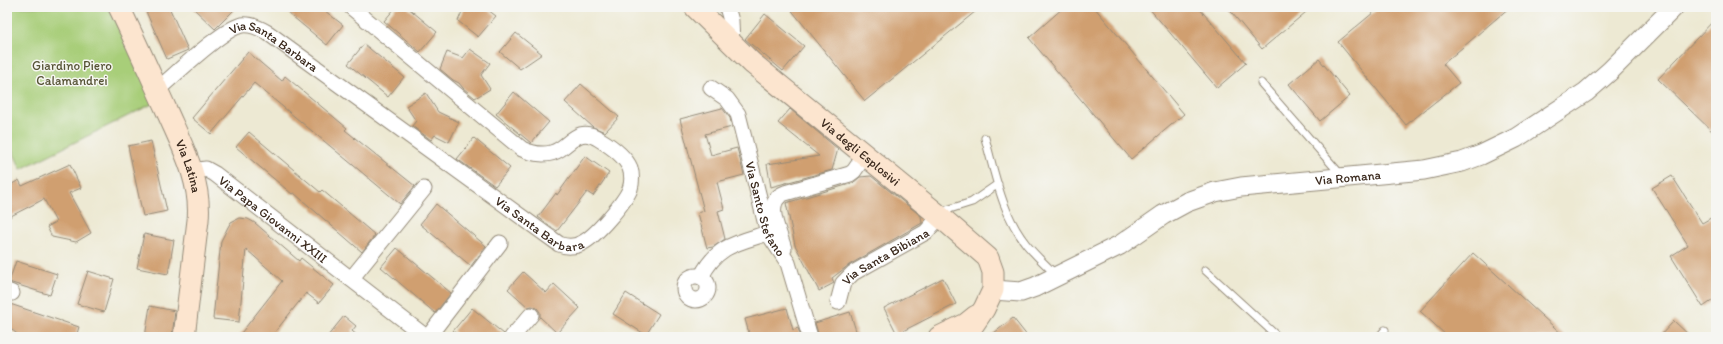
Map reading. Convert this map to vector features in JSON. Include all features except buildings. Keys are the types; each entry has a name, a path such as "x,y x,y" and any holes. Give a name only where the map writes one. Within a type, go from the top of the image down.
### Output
{"main road":[{"name":"Via Latina","path":"119,7 157,90 191,171 197,190 199,213 184,337"},
{"name":"Via degli Esplosivi","path":"695,7 752,63 936,213 988,258 993,272 993,290 984,309 965,337"},
{"name":"Via degli Esplosivi","path":"939,337 966,324 984,309"}],"street":[{"name":"Via Santa Barbara","path":"157,90 223,34 241,26 256,26 274,37 558,244 570,246 577,245 594,235 630,189 630,168 623,158 599,138 584,134 575,136 560,149 550,153 534,153 522,149 351,7"},
{"path":"727,7 731,21 732,45"},
{"name":"Via Romana","path":"993,290 1021,292 1035,287 1056,275 1120,245 1163,215 1187,202 1208,194 1235,188 1432,168 1471,159 1504,145 1550,117 1586,92 1618,63 1674,7"},
{"name":"Via Santo Stefano","path":"711,88 727,99 738,114 768,233 788,263 810,337"},
{"path":"788,263 774,215 774,201 780,194 850,174 854,171 865,155"},
{"name":"Via Papa Giovanni XXIII","path":"191,171 201,169 212,172 427,337 500,243"},
{"path":"351,279 424,189"},
{"name":"Via Santa Bibiana","path":"838,302 843,283 849,277 926,232 934,223 936,213"},
{"path":"701,277 709,262 721,251 734,244 768,233"},
{"path":"512,337 531,316"}],"lane":[{"path":"1261,83 1344,178"},
{"path":"985,138 1008,214 1030,249 1056,275"},
{"path":"936,213 972,202 998,184"},
{"path":"1205,270 1278,337"},
{"path":"1379,337 1385,330"}],"green space":[{"name":"Giardino Piero Calamandrei","path":"7,7 115,7 160,100 21,169 7,139"}]}
